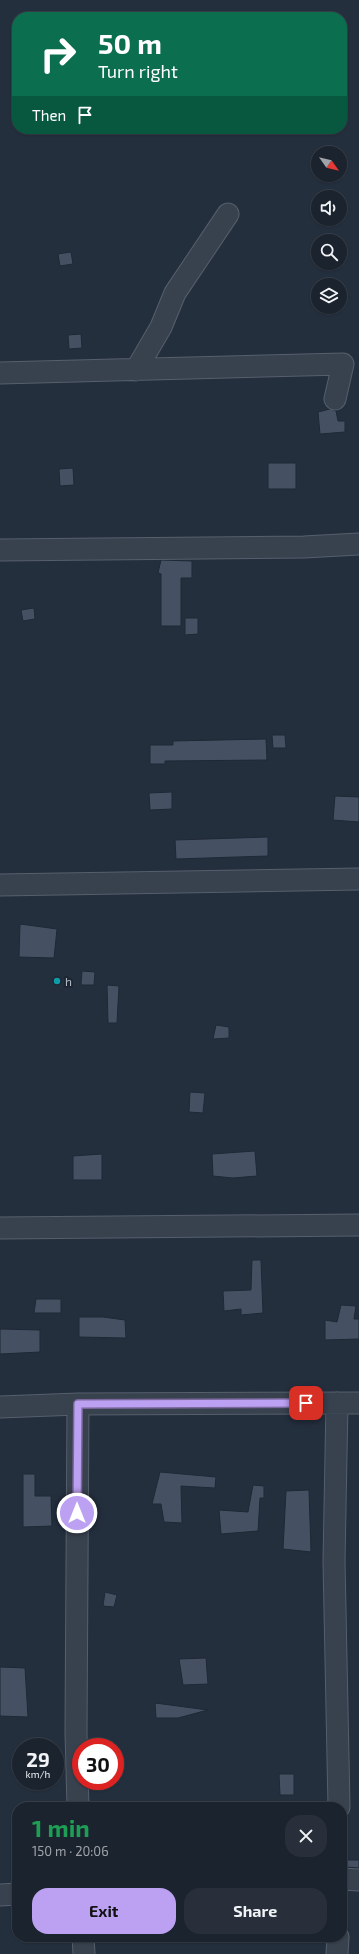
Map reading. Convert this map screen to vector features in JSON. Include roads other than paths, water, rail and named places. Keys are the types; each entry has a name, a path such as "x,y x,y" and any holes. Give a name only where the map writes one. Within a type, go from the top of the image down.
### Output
{"street":[{"path":"136,370 162,327 174,293 228,214"},
{"path":"0,373 343,364 335,399"},
{"path":"0,550 304,547 359,544"},
{"path":"0,886 359,879"},
{"path":"0,1228 359,1225"},
{"path":"337,1403 334,1561 339,1802"},
{"path":"0,1407 78,1404 359,1403"},
{"path":"78,1404 76,1733 78,1802"},
{"path":"347,1880 359,1880"},
{"path":"0,1895 12,1894"},
{"path":"83,1942 84,1954"},
{"path":"337,1954 338,1942"}],"place":[{"name":"h","path":"57,981"}]}
